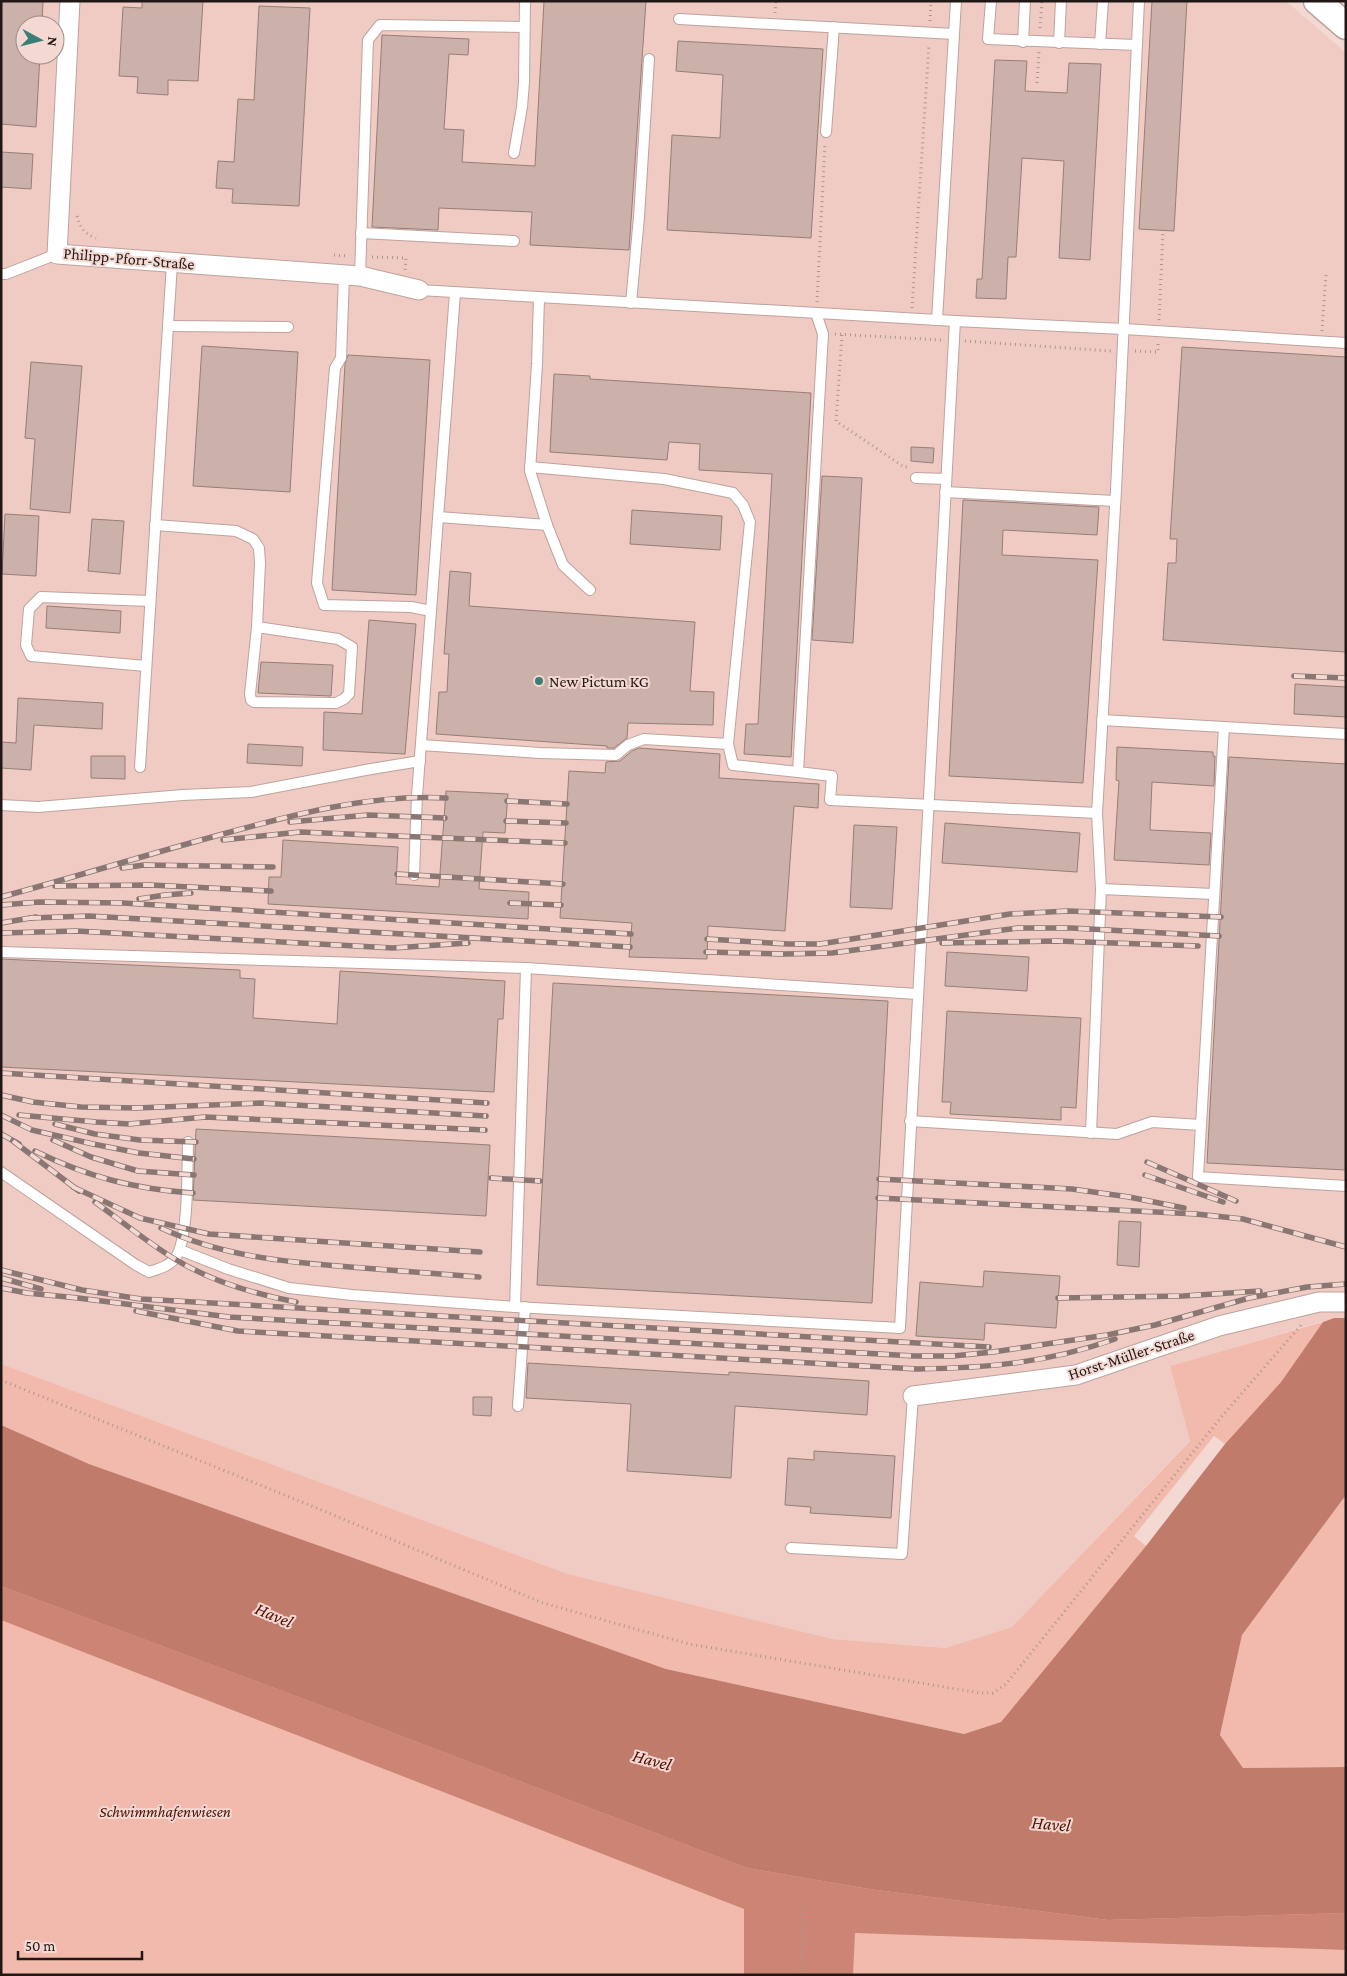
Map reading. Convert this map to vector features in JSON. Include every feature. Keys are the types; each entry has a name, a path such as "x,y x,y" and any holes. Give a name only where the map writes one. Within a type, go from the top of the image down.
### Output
{"main road":[{"path":"1317,1 1346,26"}],"street":[{"name":"Philipp-Pforr-Straße","path":"70,1 57,254 352,275 411,288"},
{"name":"Horst-Müller-Straße","path":"913,1396 1076,1375 1219,1326 1320,1302 1346,1302"}],"lane":[{"path":"514,153 524,90 525,1"},
{"path":"936,320 956,1"},
{"path":"990,1 988,39 1136,46"},
{"path":"1023,42 1025,1"},
{"path":"1059,43 1061,1"},
{"path":"1100,44 1103,1"},
{"path":"1091,1133 1101,889 1097,813 1124,329 1139,1"},
{"path":"679,19 954,34"},
{"path":"431,611 412,607 324,605 318,583 336,368 341,358 352,275 360,256 368,40 380,25 524,27"},
{"path":"826,132 834,27"},
{"path":"631,303 640,217 649,59"},
{"path":"361,233 514,241"},
{"path":"1,274 6,274 57,254"},
{"path":"140,767 172,263"},
{"path":"411,288 455,293 539,298 1124,329 1346,343"},
{"path":"414,875 421,745 455,293"},
{"path":"539,298 537,364 530,467 547,525 563,565 590,590"},
{"path":"798,772 823,334 816,313"},
{"path":"180,1250 228,1269 289,1288 352,1295 520,1307 900,1328 955,321"},
{"path":"168,326 288,327"},
{"path":"530,467 664,479 733,493 743,505 750,522 728,744 733,765 832,776 830,800 1097,813"},
{"path":"916,478 946,479"},
{"path":"945,492 1115,500"},
{"path":"438,517 547,525"},
{"path":"155,525 236,531 253,539 259,548 257,627 251,700 254,702 336,703 349,694 352,647 346,642 338,639 257,627"},
{"path":"146,666 31,656 26,645 29,610 41,597 150,601"},
{"path":"1102,720 1346,734"},
{"path":"1224,726 1198,1177 1346,1186"},
{"path":"421,745 540,753 616,754 644,739 728,744"},
{"path":"1,805 38,807 183,795 251,792 362,770 420,761"},
{"path":"1101,889 1214,894"},
{"path":"1,952 526,968 917,994"},
{"path":"518,1406 526,968"},
{"path":"910,1121 1118,1134 1152,1122 1202,1125"},
{"path":"1,1172 149,1272 164,1267 175,1259 180,1250 185,1210 188,1142"},
{"path":"791,1548 902,1554 913,1396"}],"path":[{"path":"911,338 931,1"},
{"path":"816,313 826,132"},
{"path":"76,212 80,228 99,240"},
{"path":"327,255 406,258 411,288"},
{"path":"1322,341 1326,274"},
{"path":"842,335 836,421 904,467 912,467"},
{"path":"1,1380 342,1518 544,1603 689,1644 980,1693 993,1693 1006,1684 1223,1415 1302,1323"},
{"path":"801,1975 803,1906"}],"shaded area":[{"path":"1,1 1286,1 1346,53 1346,1318 1334,1318 1170,1366 1190,1440 1012,1627 947,1648 832,1639 568,1574 1,1364"},
{"path":"1,1586 747,1868 869,1889 1108,1920 1346,1913 1346,1950 855,1933 853,1975 744,1975 744,1909 1,1620"}],"green space":[{"path":"1323,1322 1281,1382 1225,1444 1214,1436 1134,1536 1146,1546 1001,1722 964,1734 666,1669 89,1464 1,1425 1,1364 568,1574 832,1639 946,1648 1012,1627 1190,1441 1170,1366"},
{"path":"1346,1495 1346,1767 1243,1768 1220,1735 1242,1635"},
{"name":"Schwimmhafenwiesen","path":"1,1570 1346,1905 1346,1975 1,1975"}],"water":[{"name":"Havel","path":"1334,1318 1346,1318 1346,1495 1242,1635 1220,1735 1243,1768 1346,1767 1346,1913 1108,1920 869,1889 747,1868 1,1586 1,1425 89,1464 666,1669 964,1734 1001,1722 1146,1546 1225,1444 1281,1382 1323,1322"}],"building":[{"path":"1,1 43,1 42,15 15,15 15,65 39,65 36,127 1,124"},
{"path":"142,1 203,1 198,81 168,80 168,95 137,93 138,77 119,76 123,7 142,8"},
{"path":"544,1 646,1 629,250 530,245 532,212 439,208 438,230 372,227 382,35 469,39 468,55 449,54 444,129 464,130 462,162 535,166"},
{"path":"1152,1 1187,1 1174,231 1139,229"},
{"path":"259,6 310,8 299,206 232,203 233,189 216,188 218,161 234,162 238,99 254,100"},
{"path":"678,41 823,49 811,238 667,230 672,135 720,138 723,75 676,71"},
{"path":"995,60 1027,61 1025,91 1067,93 1069,63 1101,64 1090,260 1059,258 1064,161 1022,158 1016,257 1008,257 1006,299 976,298 977,279 982,279"},
{"path":"1,152 33,154 31,189 1,187"},
{"path":"202,346 298,352 290,492 193,486"},
{"path":"1182,347 1346,357 1346,652 1163,640 1168,563 1176,563 1177,539 1170,539"},
{"path":"348,355 430,360 416,595 332,590 345,364"},
{"path":"31,362 82,366 70,513 30,509 35,439 25,438"},
{"path":"554,374 590,376 590,379 811,393 791,757 744,754 746,724 758,724 772,474 699,470 700,444 669,442 667,460 550,452"},
{"path":"911,447 934,448 933,463 911,461"},
{"path":"822,476 862,478 853,643 812,640"},
{"path":"963,500 1099,507 1097,535 1003,530 1002,555 1098,560 1083,783 949,776"},
{"path":"632,510 722,516 720,550 630,544"},
{"path":"5,514 39,516 36,576 2,574"},
{"path":"92,519 124,521 120,574 88,571"},
{"name":"New Pictum KG","path":"450,571 471,573 469,606 695,622 690,691 714,692 713,725 628,723 627,738 614,748 436,734 439,692 447,692 449,654 444,654"},
{"path":"47,606 121,611 120,633 46,628"},
{"path":"369,620 416,624 405,754 323,750 324,712 362,714"},
{"path":"261,662 333,665 331,696 258,693"},
{"path":"1295,684 1346,687 1346,717 1294,714"},
{"path":"18,698 103,703 102,729 34,725 31,770 1,768 1,742 16,743"},
{"path":"248,744 303,747 302,766 247,763"},
{"path":"1117,747 1213,752 1213,756 1215,756 1214,786 1152,782 1150,830 1211,833 1209,865 1114,860 1119,781 1116,780"},
{"path":"639,748 720,754 719,778 819,784 818,808 794,806 785,931 708,926 707,959 629,957 632,923 560,918 569,771 605,773 606,762 620,761"},
{"path":"91,756 125,756 125,779 91,778"},
{"path":"1229,757 1346,764 1346,1170 1207,1163"},
{"path":"446,791 508,794 505,833 483,832 479,889 529,892 528,919 268,904 269,877 281,877 283,840 398,847 396,884 439,887"},
{"path":"945,823 1080,833 1077,872 942,863"},
{"path":"854,825 897,827 892,909 850,907"},
{"path":"947,952 1029,957 1027,991 945,986"},
{"path":"1,959 240,970 240,978 255,979 253,1018 337,1024 340,971 505,981 503,1019 498,1019 494,1092 1,1067"},
{"path":"553,983 888,1001 872,1303 537,1285"},
{"path":"947,1011 1081,1018 1076,1108 1061,1107 1061,1120 950,1114 951,1102 942,1102"},
{"path":"196,1129 490,1145 486,1216 193,1200"},
{"path":"1119,1221 1141,1222 1139,1267 1117,1265"},
{"path":"984,1271 1060,1276 1056,1328 985,1323 984,1340 916,1336 920,1282 983,1287"},
{"path":"528,1363 729,1375 729,1372 869,1381 867,1415 735,1406 731,1478 627,1471 631,1404 526,1398"},
{"path":"473,1397 492,1397 491,1416 473,1415"},
{"path":"814,1451 895,1456 891,1518 810,1513 811,1507 785,1505 788,1458 814,1460"}],"railway":[{"path":"1294,676 1346,678"},
{"path":"1,897 195,842 306,813 361,802 389,799 446,798"},
{"path":"507,801 567,804"},
{"path":"290,822 368,815 445,818"},
{"path":"506,821 566,823"},
{"path":"223,840 300,832 565,843"},
{"path":"122,868 144,865 273,867"},
{"path":"397,874 563,884"},
{"path":"55,886 150,885 271,891"},
{"path":"139,899 191,893"},
{"path":"1,905 39,902 123,903 631,934"},
{"path":"510,903 561,905"},
{"path":"707,939 820,944 1010,914 1068,911 1221,917"},
{"path":"30,918 89,916 630,947"},
{"path":"1,923 36,917"},
{"path":"706,952 832,953 1018,928 1071,928 1219,936"},
{"path":"1,933 76,931 393,948 468,943"},
{"path":"942,943 1057,941 1198,946"},
{"path":"1,1073 487,1103"},
{"path":"1,1095 33,1102 81,1107 137,1108 261,1103 486,1116"},
{"path":"1,1115 32,1130 93,1144 139,1153 194,1159"},
{"path":"19,1115 129,1124 205,1117 485,1130"},
{"path":"55,1124 95,1134 140,1140 196,1142"},
{"path":"1,1134 19,1144"},
{"path":"53,1140 91,1157 138,1171 194,1175"},
{"path":"13,1141 79,1191"},
{"path":"35,1151 93,1175 131,1185 193,1193"},
{"path":"1147,1162 1236,1201"},
{"path":"1145,1175 1223,1202"},
{"path":"491,1178 540,1181"},
{"path":"879,1179 1072,1189 1129,1197 1184,1208"},
{"path":"73,1187 140,1218 209,1234 480,1252"},
{"path":"878,1198 1196,1214 1243,1219 1346,1247"},
{"path":"95,1202 153,1245 187,1266 233,1286 296,1302"},
{"path":"161,1228 207,1245 277,1260 479,1277"},
{"path":"1,1270 82,1290 141,1299 989,1347"},
{"path":"1,1278 41,1289"},
{"path":"1,1288 27,1293 229,1317 914,1356 953,1356 1107,1335 1155,1325 1249,1298 1307,1287 1346,1284"},
{"path":"1058,1298 1183,1296 1260,1291"},
{"path":"136,1311 238,1331 917,1369 1017,1363 1065,1354 1115,1339"}],"place":[{"name":"New Pictum KG","path":"539,681"}]}
